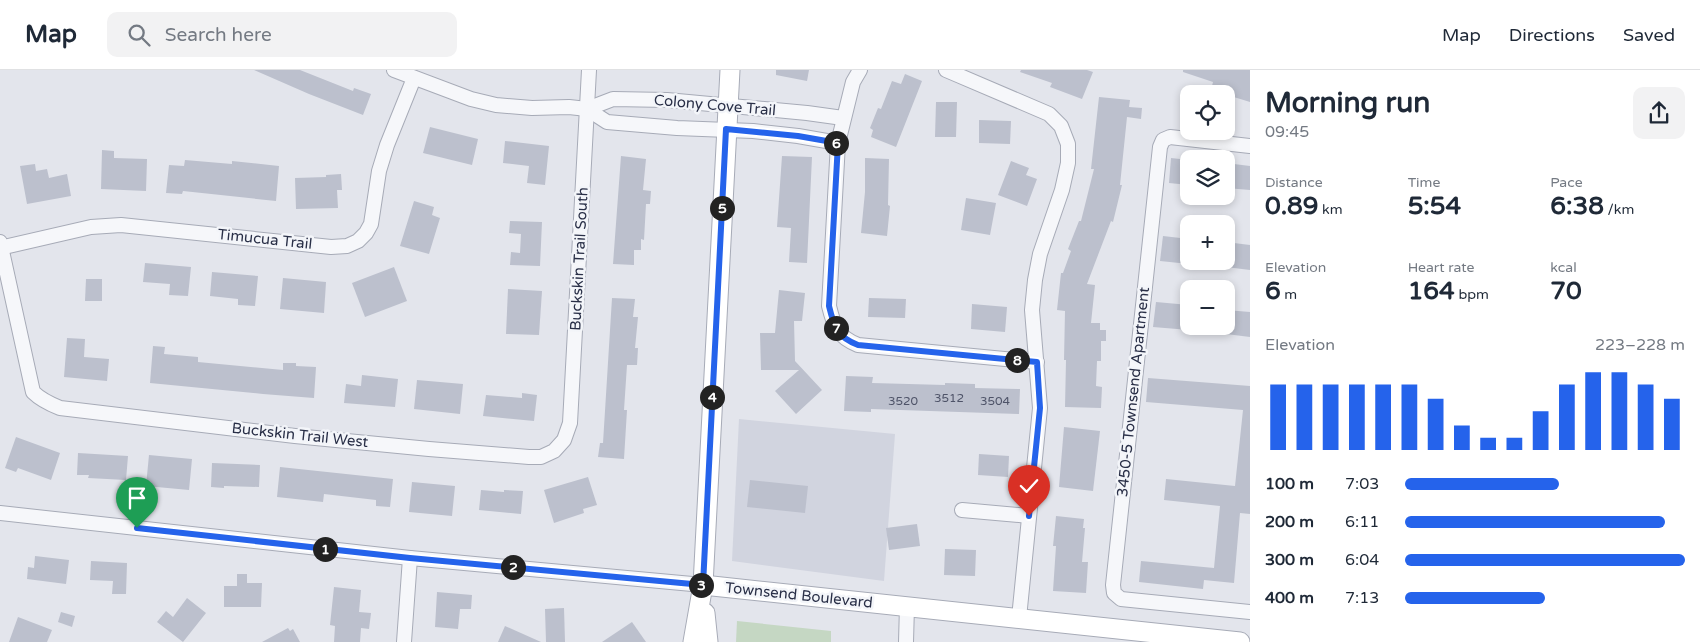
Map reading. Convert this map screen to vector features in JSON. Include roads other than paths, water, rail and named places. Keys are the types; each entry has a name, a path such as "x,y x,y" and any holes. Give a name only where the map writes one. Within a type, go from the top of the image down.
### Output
{"street":[{"name":"Colony Cove Trail","path":"394,70 471,99 496,105 532,108 569,106 587,108 613,99 667,100 843,118"},
{"name":"Buckskin Trail South","path":"560,446 570,423 589,70"},
{"path":"693,642 703,585 730,70"},
{"path":"860,70 853,82 838,143 829,306 838,332 847,341 858,345 1037,362"},
{"path":"946,70 1049,114 1061,126 1068,144 1068,163 1062,190 1040,254 1035,280 1032,310 1040,408 1019,618"},
{"name":"Timucua Trail","path":"0,246 90,227 121,225 332,247 347,246 358,241 371,224 380,171 387,145 414,78"},
{"name":"Colony Cove Trail","path":"587,108 607,122 677,128 726,129 798,136 838,143"},
{"name":"3450-5 Townsend Apartment","path":"1250,146 1170,137 1164,140 1160,147 1113,585 1114,594 1121,599 1250,612"},
{"name":"Buckskin Trail West","path":"0,246 33,392 39,398 60,408 294,436 429,449 541,457 548,455 560,446"},
{"path":"962,510 1029,516"},
{"name":"Townsend Boulevard","path":"0,513 410,558 703,585 1019,618 1106,635 1240,642"},
{"path":"404,642 410,558"},
{"path":"703,585 708,642"},
{"path":"906,642 907,606"}]}
